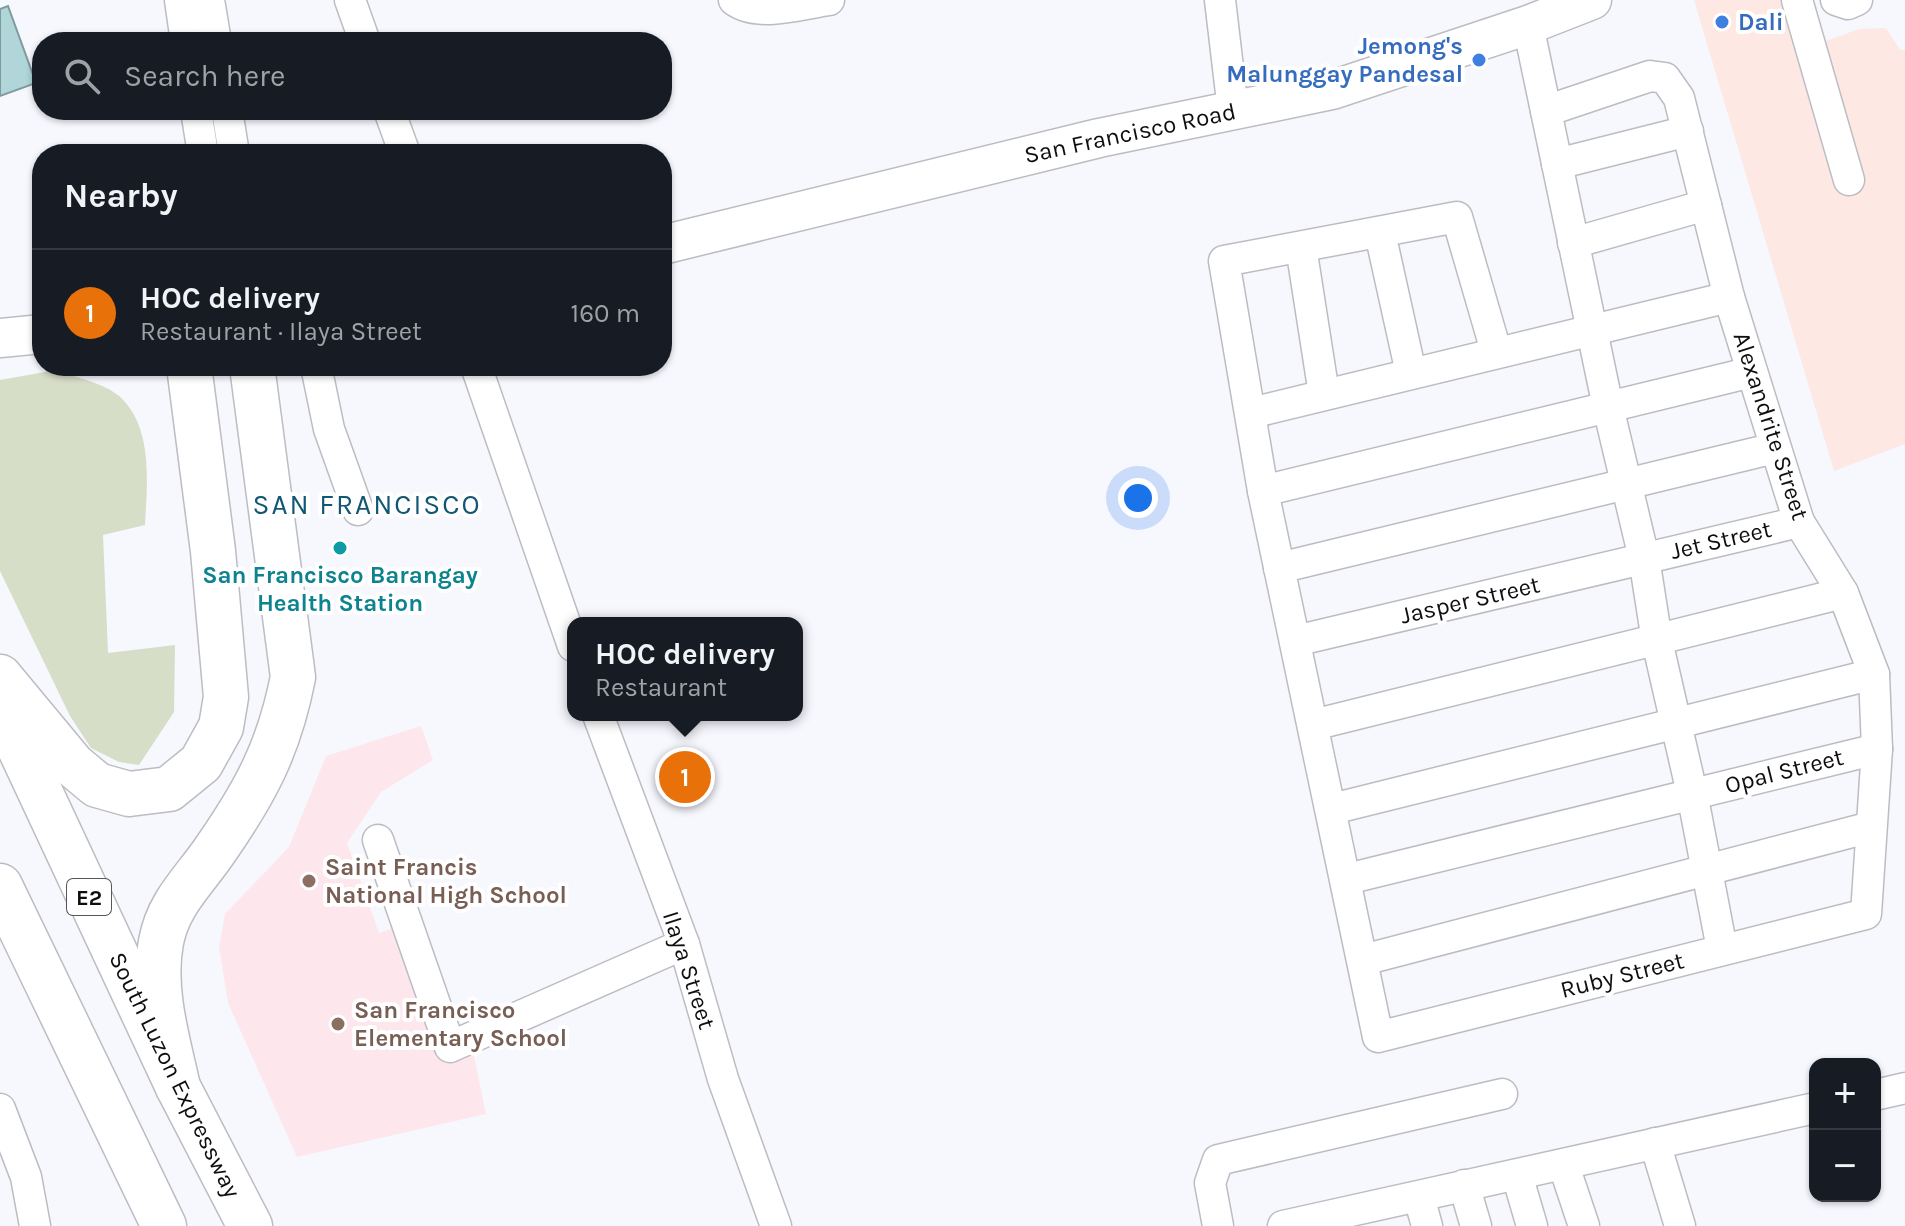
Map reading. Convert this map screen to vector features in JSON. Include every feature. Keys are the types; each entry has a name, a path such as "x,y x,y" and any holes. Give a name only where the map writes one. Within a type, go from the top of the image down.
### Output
{"highway":[{"path":"0,677 73,765 97,785 129,794 169,789 201,763 221,727 226,697 213,551 190,376"},
{"path":"178,1087 161,1008 161,942 175,901 211,856 262,775 283,727 293,677 253,376"},
{"name":"South Luzon Expressway","path":"0,706 178,1087 250,1226"},
{"path":"0,886 164,1226"}],"main road":[{"name":"San Francisco Road","path":"672,243 1099,138 1332,90 1528,25 1576,3"},
{"path":"0,338 32,335"}],"street":[{"path":"180,0 185,32"},
{"path":"209,0 214,32"},
{"path":"350,0 361,32"},
{"path":"734,0 743,7 768,8 829,0"},
{"path":"1220,0 1233,110"},
{"path":"1797,0 1849,180"},
{"path":"1836,0 1848,4 1857,0"},
{"path":"1528,25 1591,330 1644,558 1657,641 1692,793 1722,949"},
{"name":"Alexandrite Street","path":"1546,111 1650,76 1665,78 1679,98 1729,297 1799,522 1843,593 1874,674 1877,749 1866,914"},
{"path":"198,120 201,144"},
{"path":"229,120 232,144"},
{"path":"393,120 401,144"},
{"path":"1557,164 1688,131"},
{"path":"1573,243 1706,205"},
{"path":"1496,351 1457,217 1224,261 1263,491 1363,960 1871,827"},
{"path":"1380,233 1411,373"},
{"path":"1301,247 1324,394"},
{"path":"1251,413 1496,351 1729,297"},
{"path":"1263,491 1752,372"},
{"path":"318,376 332,440 358,510"},
{"path":"479,376 567,629"},
{"path":"1279,568 1775,448"},
{"name":"Jet Street","path":"1644,558 1799,522"},
{"name":"Jasper Street","path":"1295,641 1644,558"},
{"path":"1313,725 1843,593"},
{"path":"1332,809 1874,674"},
{"name":"Ilaya Street","path":"600,721 684,944 723,1079 776,1226"},
{"name":"Opal Street","path":"1347,879 1877,749"},
{"path":"378,840 450,1047 684,944"},
{"name":"Ruby Street","path":"1363,960 1378,1037 1866,914"},
{"path":"1881,1094 1905,1088"},
{"path":"1218,1226 1210,1183 1218,1160 1502,1094"},
{"path":"0,1109 26,1177 35,1226"},
{"path":"1283,1226 1423,1212 1464,1185 1564,1166 1809,1109"},
{"path":"1655,1143 1680,1226"},
{"path":"1564,1166 1584,1226"},
{"path":"1517,1175 1532,1226"},
{"path":"1464,1185 1476,1226"}],"shaded area":[{"path":"1694,0 1791,0 1804,49 1859,29 1886,28 1900,50 1905,50 1905,444 1834,471"},
{"name":"San Francisco Elementary School","path":"421,726 433,760 381,792 347,843 379,933 403,925 448,1052 472,1046 486,1114 297,1157 228,1003 219,947 225,914 289,847 326,756"}],"green space":[{"path":"32,374 74,376 113,391 138,423 146,457 145,525 103,535 108,653 175,645 174,712 139,765 119,762 91,748 70,716 0,571 0,380"}],"water":[{"path":"8,6 32,72 32,84 0,96 0,9"}],"place":[{"name":"Dali","path":"1722,22"},
{"name":"Jemong's Malunggay Pandesal","path":"1479,60"},
{"name":"San Francisco Barangay Health Station","path":"340,548"},
{"name":"HOC delivery","path":"685,777"},
{"name":"Saint Francis National High School","path":"309,881"},
{"name":"San Francisco Elementary School","path":"338,1024"}],"district":[{"name":"SAN FRANCISCO","path":"367,504"}]}
